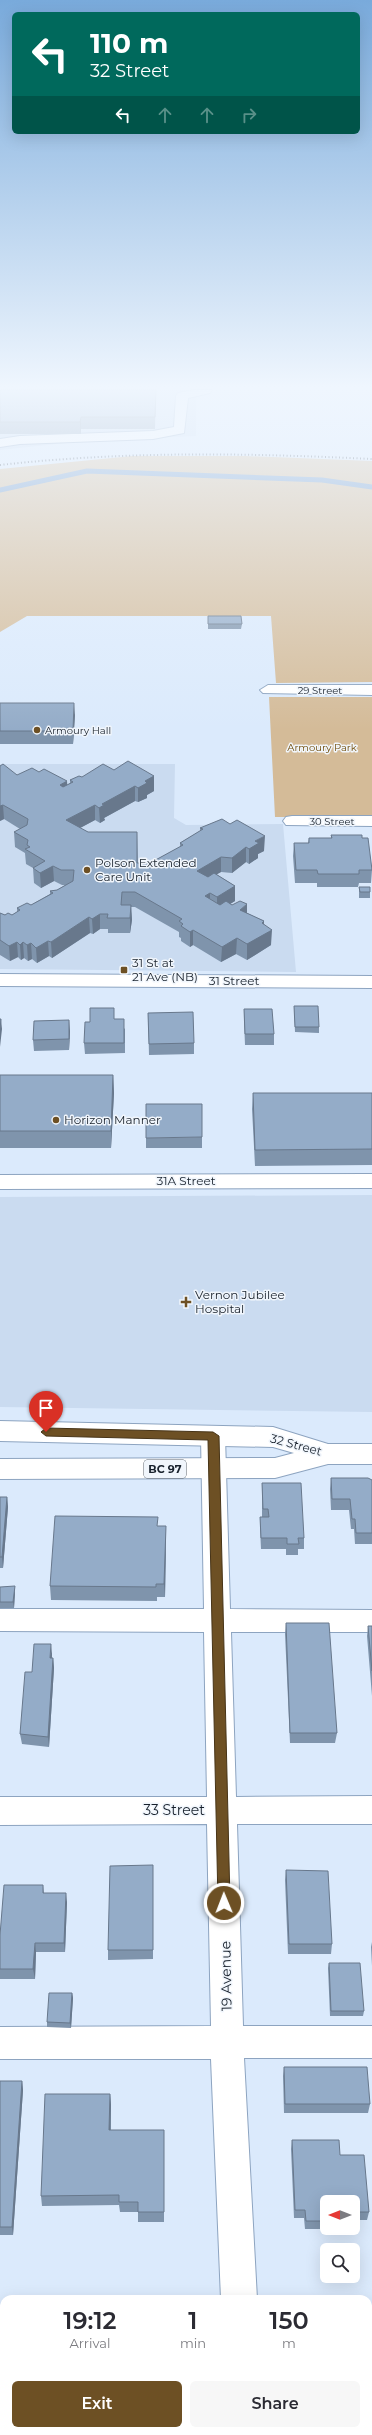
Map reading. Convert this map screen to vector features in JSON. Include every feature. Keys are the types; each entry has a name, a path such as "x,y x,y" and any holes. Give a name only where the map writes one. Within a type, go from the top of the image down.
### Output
{"main road":[{"name":"29 Street","path":"268,690 372,690"},
{"name":"30 Street","path":"292,820 372,820"},
{"name":"31 Street","path":"0,980 372,982"},
{"name":"31A Street","path":"0,1182 372,1182"},
{"name":"32 Street","path":"0,1431 273,1437 328,1454"},
{"name":"19 Avenue","path":"213,1436 228,2044 238,2295"},
{"name":"32 Street","path":"0,1469 275,1468 328,1454 372,1454"},
{"path":"0,1620 372,1621"},
{"name":"33 Street","path":"0,1811 372,1810"},
{"path":"0,2043 228,2044 372,2042"}],"shaded area":[{"path":"0,764 175,764 174,818 186,825 283,824 296,972 0,969"},
{"name":"Vernon Jubilee Hospital","path":"372,1195 372,1412 0,1407 0,1197"}],"green space":[{"path":"0,504 372,504 372,682 276,683 271,616 27,616 0,632"},
{"name":"Armoury Park","path":"269,697 372,697 372,817 275,817"}],"building":[{"path":"208,616 241,616 242,624 208,624"},
{"path":"0,703 74,703 73,731 0,731"},
{"name":"Polson Extended Care Unit","path":"128,761 154,776 145,781 147,783 138,788 135,786 102,804 104,805 99,808 95,805 66,820 88,832 137,832 137,863 150,863 183,845 180,843 203,829 200,828 222,819 230,824 237,820 265,836 255,841 259,843 249,849 246,847 232,858 221,857 197,871 208,877 214,873 235,886 217,897 210,893 205,896 220,905 226,901 232,905 240,901 247,904 240,910 264,921 262,923 272,930 247,944 237,938 222,947 193,930 190,932 181,926 183,924 179,921 182,919 135,892 122,892 121,905 131,905 130,918 107,918 108,914 100,914 92,919 89,917 51,942 48,941 36,948 31,943 27,945 23,942 20,945 17,942 9,946 0,940 0,913 5,915 8,913 12,915 20,910 17,908 27,903 31,905 53,893 50,891 57,890 73,881 74,870 61,870 53,866 40,873 33,868 45,861 25,849 30,847 27,845 28,840 14,832 27,825 28,819 3,805 0,806 0,766 3,764 17,775 32,768 39,772 44,769 67,781 60,785 63,787 73,782 70,780 79,776 82,777 103,764 114,770"},
{"path":"331,835 362,835 362,838 368,838 372,870 359,870 359,874 318,874 317,870 296,870 294,843 309,843 309,838 332,838"},
{"path":"359,887 370,887 370,892 360,892"},
{"path":"294,1006 318,1006 319,1027 295,1027"},
{"path":"90,1008 114,1008 114,1019 124,1019 124,1043 84,1043 85,1022 90,1022"},
{"path":"244,1009 272,1009 274,1034 245,1034"},
{"path":"193,1012 194,1043 149,1044 148,1013"},
{"path":"69,1020 69,1039 33,1040 34,1021"},
{"name":"Horizon Manner","path":"0,1075 113,1075 111,1131 0,1131"},
{"path":"253,1093 372,1093 372,1149 255,1150"},
{"path":"146,1104 202,1104 202,1137 146,1138"},
{"path":"331,1478 368,1478 372,1480 372,1533 356,1533 355,1519 352,1519 350,1499 332,1499"},
{"path":"262,1483 301,1483 304,1538 298,1538 299,1544 287,1544 287,1538 261,1538 260,1517 269,1517 268,1509 263,1509"},
{"path":"0,1497 7,1497 2,1557 0,1557"},
{"path":"55,1516 158,1517 157,1526 166,1526 164,1584 156,1584 156,1587 50,1586"},
{"path":"15,1586 13,1602 0,1602 0,1587"},
{"path":"286,1623 329,1623 337,1733 290,1733"},
{"path":"368,1626 372,1626 372,1671"},
{"path":"34,1644 51,1644 50,1658 53,1658 48,1737 20,1734 25,1672 32,1672"},
{"path":"153,1865 153,1950 108,1950 110,1866"},
{"path":"286,1870 328,1871 332,1944 289,1944"},
{"path":"4,1885 43,1885 43,1893 66,1893 64,1943 35,1943 33,1969 0,1969 0,1935"},
{"path":"329,1963 360,1963 364,2011 331,2011"},
{"path":"49,1993 72,1993 70,2023 47,2022"},
{"path":"284,2067 367,2067 370,2104 285,2104"},
{"path":"0,2081 22,2081 12,2227 0,2227"},
{"path":"45,2094 110,2094 109,2130 164,2130 164,2212 138,2212 138,2202 119,2202 119,2195 41,2196"},
{"path":"292,2140 339,2140 340,2155 364,2155 369,2212 360,2212 360,2195 320,2195 320,2221 306,2221 305,2210 295,2210"}],"place":[{"name":"Armoury Hall","path":"37,730"},
{"name":"Polson Extended Care Unit","path":"87,870"},
{"name":"31 St at 21 Ave (NB)","path":"124,970"},
{"name":"Horizon Manner","path":"56,1120"},
{"name":"Vernon Jubilee Hospital","path":"186,1302"}],"route":[{"path":"46,1432 213,1436 224,1903"}]}
